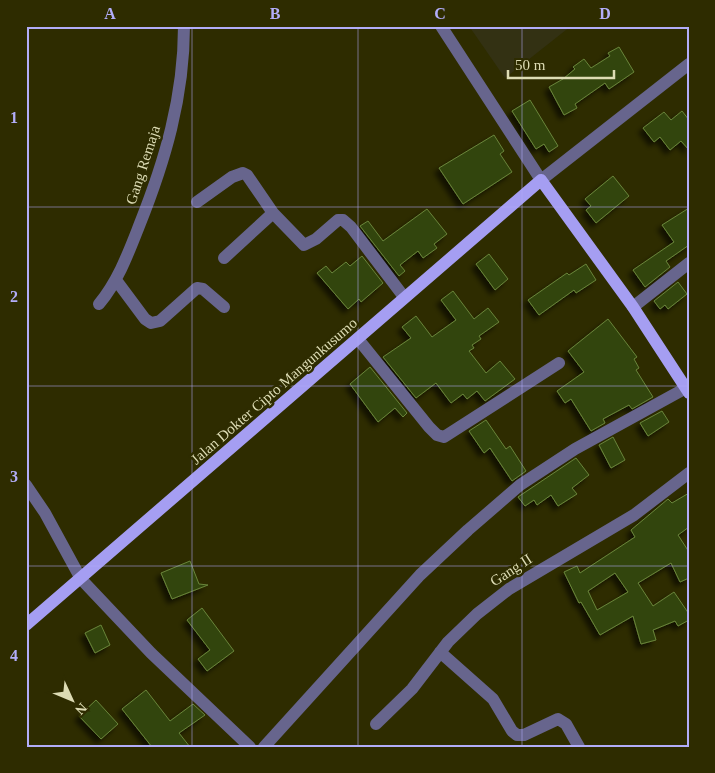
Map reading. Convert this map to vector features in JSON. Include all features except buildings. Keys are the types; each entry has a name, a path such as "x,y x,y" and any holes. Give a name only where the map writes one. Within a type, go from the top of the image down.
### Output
{"main road":[{"name":"Jalan Dokter Cipto Mangunkusumo","path":"26,625 541,180"},
{"path":"541,180 633,307 687,391"}],"street":[{"name":"Gang Remaja","path":"99,304 116,280 142,217 171,136 179,101 183,66 184,26"},
{"path":"441,26 541,180 689,64"},
{"path":"197,202 232,177 243,173 247,175 273,213 304,245 316,239 338,220 346,222 404,297"},
{"path":"224,258 273,213"},
{"path":"633,307 689,263"},
{"path":"116,280 151,323 160,321 197,288 203,289 224,307"},
{"path":"358,339 429,427 437,435 444,438 559,363"},
{"path":"264,747 420,575 520,485 575,449 687,391"},
{"name":"Gang II","path":"376,724 412,689 440,652 477,614 509,589 634,514 689,473"},
{"path":"26,484 45,513 81,578 151,652 250,747"},
{"path":"440,652 493,699 514,734 524,735 558,719 566,724 579,747"}],"shaded area":[{"path":"469,26 571,26 505,78"}]}
